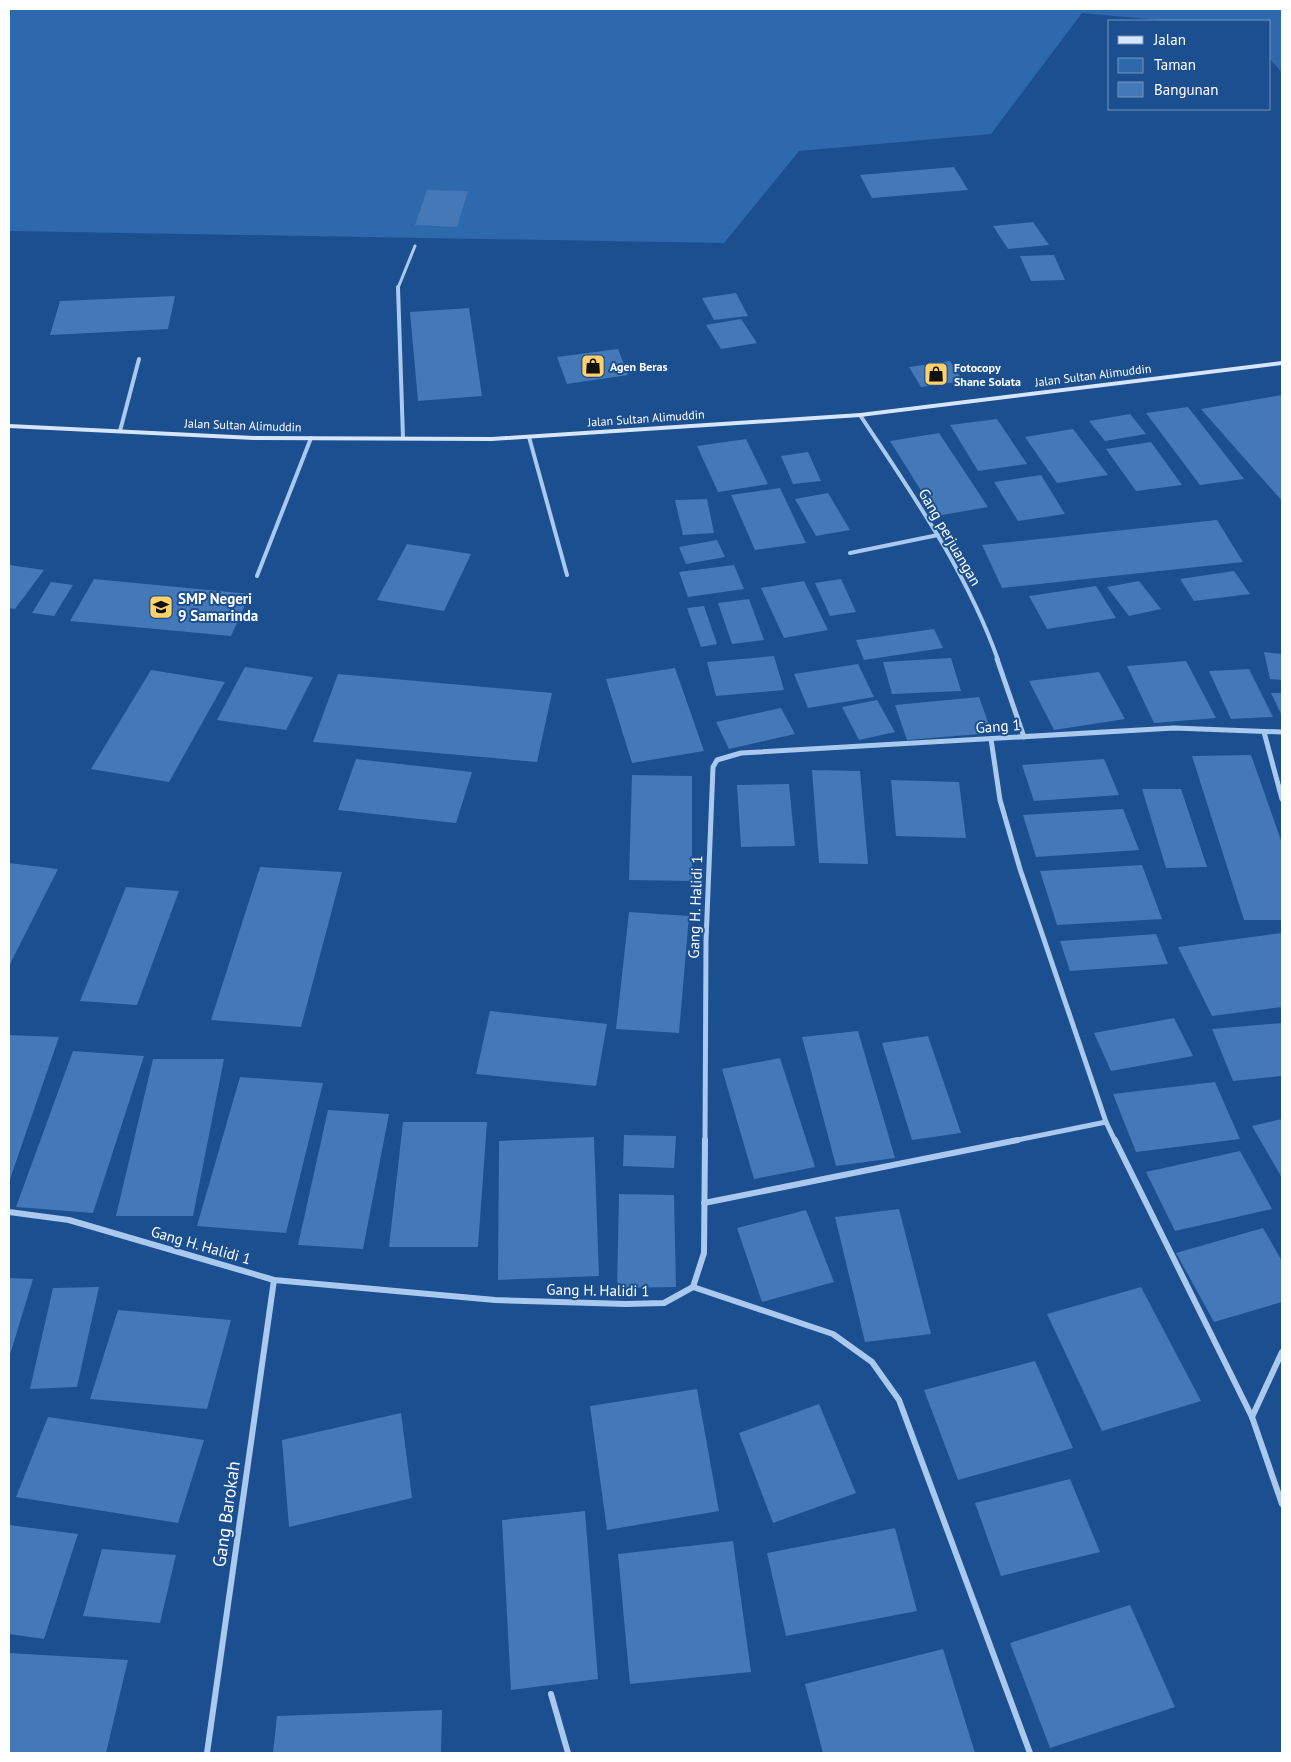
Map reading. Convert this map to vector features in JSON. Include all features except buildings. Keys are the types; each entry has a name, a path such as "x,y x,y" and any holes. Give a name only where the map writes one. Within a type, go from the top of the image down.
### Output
{"main road":[{"name":"Jalan Sultan Alimuddin","path":"9,426 311,438 528,437 860,415 1282,363"}],"street":[{"path":"403,438 398,285 415,246"},
{"path":"120,431 139,359"},
{"name":"Gang perjuangan","path":"860,415 938,534 964,580 984,626 1024,737"},
{"path":"528,437 567,575"},
{"path":"257,576 311,438"},
{"path":"850,553 938,534"},
{"name":"Gang 1","path":"716,760 741,753 1174,728 1282,732"},
{"path":"1264,732 1282,799"},
{"path":"991,739 1000,800 1020,869 1106,1122 1252,1417 1282,1504"},
{"name":"Gang H. Halidi 1","path":"9,1212 69,1220 274,1280 495,1300 626,1304 664,1303 693,1287 704,1253 706,941 713,767 716,760"},
{"path":"704,1203 1106,1122"},
{"name":"Gang Barokah","path":"207,1753 274,1280"},
{"path":"693,1287 834,1334 872,1362 899,1400 1030,1753"},
{"path":"1252,1417 1282,1352"},
{"path":"551,1694 568,1753"}],"green space":[{"path":"9,9 1282,9 1282,73 1271,60 1271,20 1159,20 1082,13 991,134 799,151 724,243 9,231"}],"place":[{"name":"Agen Beras","path":"593,366"},
{"name":"Fotocopy Shane Solata","path":"936,374"},
{"name":"SMP Negeri 9 Samarinda","path":"161,607"}]}
